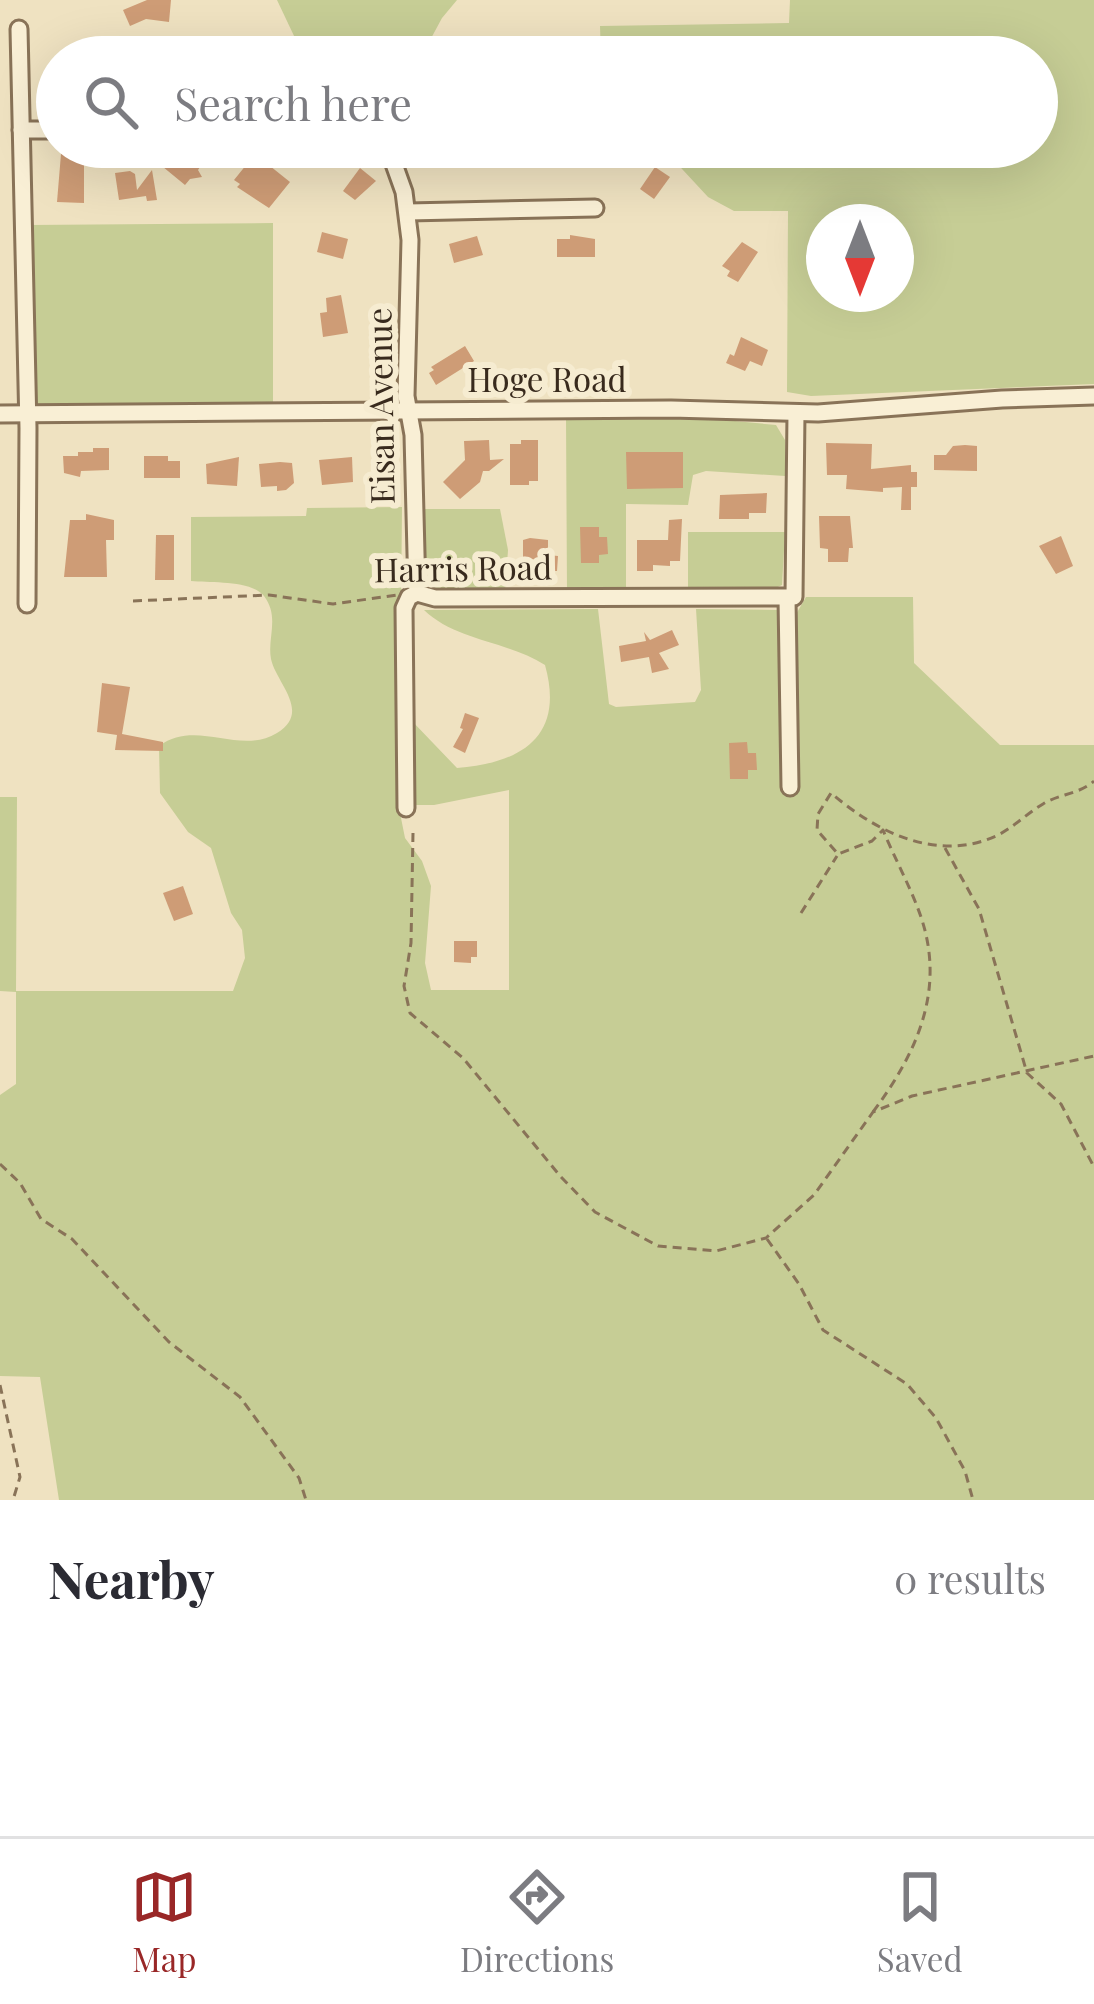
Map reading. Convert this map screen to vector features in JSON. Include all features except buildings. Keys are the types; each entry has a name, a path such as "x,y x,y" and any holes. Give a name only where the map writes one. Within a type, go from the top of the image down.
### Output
{"street":[{"path":"19,29 27,604"},
{"path":"21,130 36,130"},
{"name":"Eisan Avenue","path":"396,168 408,212 408,411 413,435 417,593 404,608 406,808"},
{"path":"408,212 595,208"},
{"name":"Hoge Road","path":"0,414 671,409 796,413 1094,396"},
{"path":"790,788 796,413"},
{"name":"Harris Road","path":"417,593 435,598 791,598"}],"path":[{"name":"Harris Road","path":"133,601 269,595 333,604 417,593"},
{"path":"838,854 818,830 818,814 831,793 865,822 943,845 982,842 1047,801 1094,781"},
{"path":"801,913 838,854 872,841 883,830"},
{"path":"413,833 411,943 404,986 410,1013 463,1058 561,1177 596,1212 658,1246 716,1251 766,1238 814,1195 917,1046 929,968 921,917 883,830"},
{"path":"943,845 980,910 1027,1073 1061,1104 1094,1167"},
{"path":"873,1112 912,1096 1094,1056"},
{"path":"0,1164 20,1183 41,1219 72,1239 170,1342 240,1396 299,1478 306,1500"},
{"path":"766,1238 824,1330 907,1384 936,1418 965,1471 974,1500"},
{"path":"0,1385 20,1477 14,1500"}],"green space":[{"path":"277,0 457,0 432,36 294,36"},
{"path":"790,0 1094,0 1094,384 811,396 787,392 788,211 734,211 708,197 681,168 1058,168 1058,36 600,36 600,26 789,23"},
{"path":"273,223 273,402 37,404 32,397 29,225"},
{"path":"566,417 692,417 776,425 785,440 785,476 706,471 693,475 688,505 626,504 626,592 567,593"},
{"path":"402,507 399,808 405,838 422,861 431,886 425,963 431,990 509,990 509,790 412,805 411,720 457,768 480,765 519,752 533,741 549,710 550,690 545,665 451,628 424,610 598,609 609,704 616,707 695,702 701,690 696,609 779,610 784,615 794,789 795,616 806,597 913,597 914,663 1000,745 1094,745 1094,1500 59,1500 40,1377 0,1376 0,1095 16,1084 16,992 0,991 0,797 17,797 16,991 233,991 245,958 242,930 231,913 211,848 188,832 160,793 159,746 188,735 263,739 287,725 292,707 271,659 272,620 264,596 240,585 191,581 191,517 306,516 307,508"},
{"path":"418,509 500,509 508,550 505,593 425,592 419,583"},
{"path":"688,532 785,532 782,585 769,591 688,592"}]}
